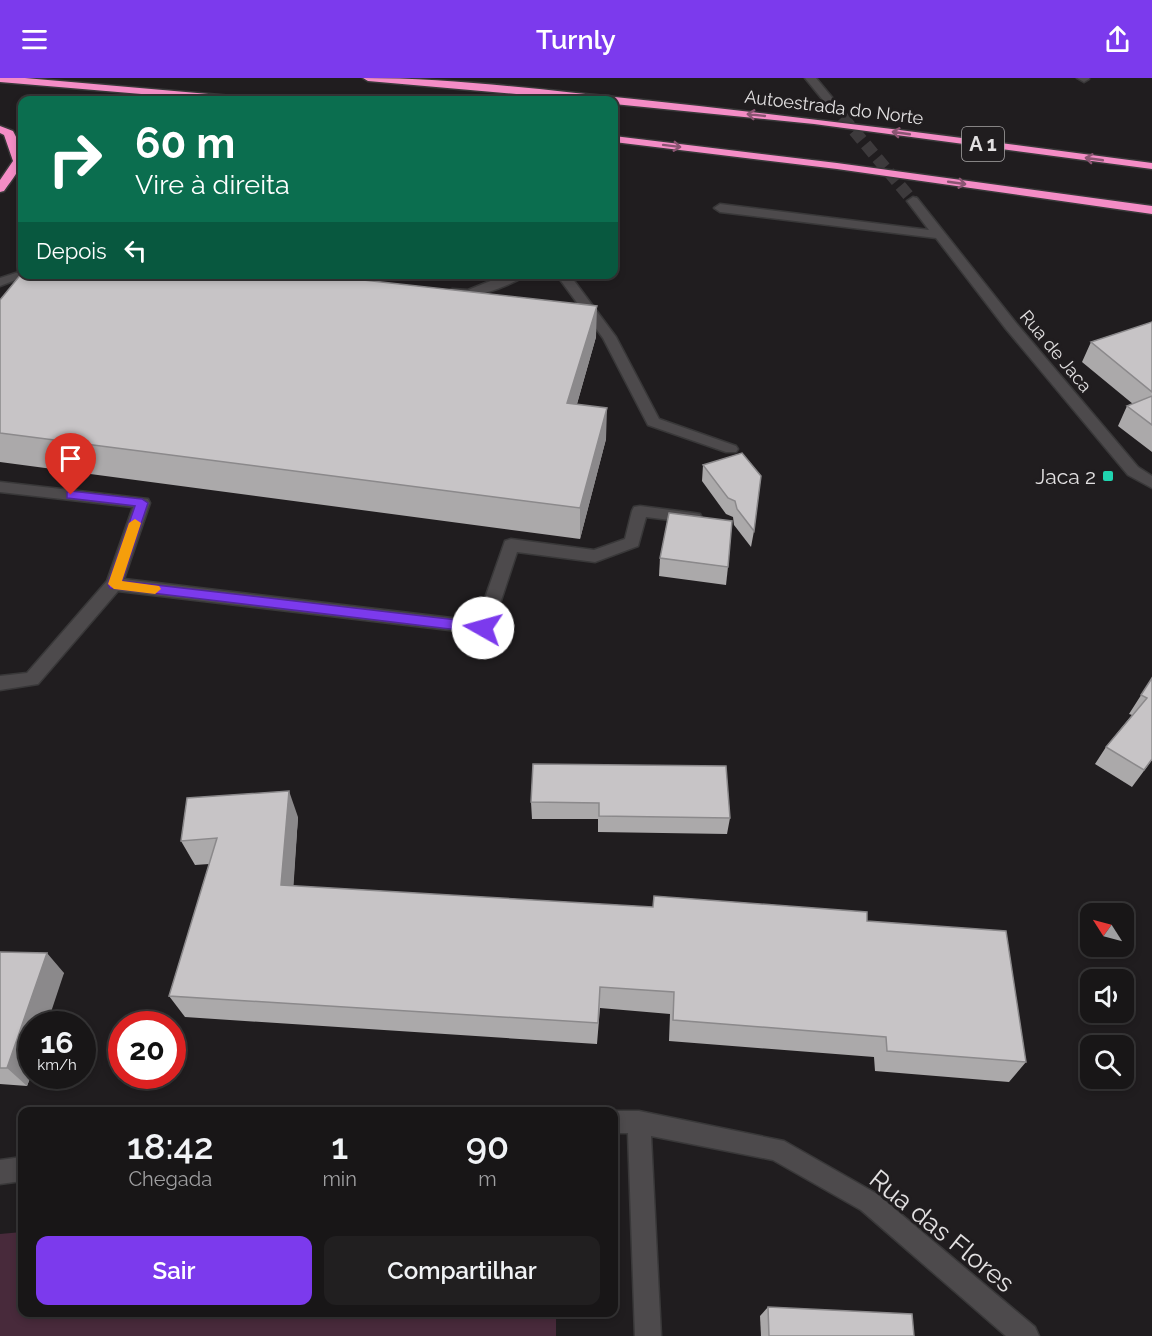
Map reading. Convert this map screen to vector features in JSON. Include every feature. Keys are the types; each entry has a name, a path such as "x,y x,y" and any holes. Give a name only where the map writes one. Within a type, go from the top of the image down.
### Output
{"highway":[{"name":"Autoestrada do Norte","path":"368,78 570,96"},
{"path":"0,79 197,96"},
{"name":"Autoestrada do Norte","path":"618,101 814,121 1152,166"},
{"path":"0,129 9,133 18,158"},
{"name":"A 1","path":"618,139 837,166 1152,210"},
{"path":"0,188 18,162"}],"street":[{"path":"810,78 831,102"},
{"name":"Rua de Jaca","path":"913,201 1133,471 1152,483"},
{"path":"720,208 939,235"},
{"path":"0,282 18,276"},
{"path":"434,291 469,294 508,279"},
{"path":"566,279 609,337 653,422 730,449"},
{"path":"0,488 142,503 114,584 32,679 0,682"},
{"path":"114,584 483,628 510,545 595,556 632,543 640,511 715,520"},
{"name":"Rua das Flores","path":"618,1122 639,1122 776,1149 869,1202 1026,1336"},
{"path":"639,1122 648,1336"},
{"path":"0,1172 18,1170"}],"shaded area":[{"path":"18,1232 18,1317 556,1317 556,1336 0,1336 0,1234"}],"building":[{"path":"18,278 354,279 597,306 567,403 607,408 580,508 0,433 0,300"},
{"path":"1152,322 1152,392 1091,342"},
{"path":"1152,396 1152,425 1127,406"},
{"path":"742,453 761,476 754,531 737,509 735,501 728,498 703,465"},
{"path":"669,513 732,521 728,567 660,558"},
{"path":"1152,678 1152,759 1144,770 1106,747 1147,698 1141,695"},
{"path":"533,764 726,766 730,818 599,816 599,803 531,802"},
{"path":"289,791 281,885 653,907 654,896 867,912 867,921 1006,931 1026,1062 887,1051 886,1037 673,1020 674,992 600,987 598,1023 169,996 217,838 181,841 187,798"},
{"path":"0,952 47,953 27,1011 18,1011 18,1036 7,1068 0,1068"},
{"path":"768,1307 912,1314 914,1336 769,1336"}],"tunnel":[{"path":"831,103 913,201"}],"slow traffic":[{"path":"135,523 114,584 155,589"}],"place":[{"name":"Jaca 2","path":"1108,476"}],"route":[{"path":"71,495 142,503 114,584 483,628"}]}
